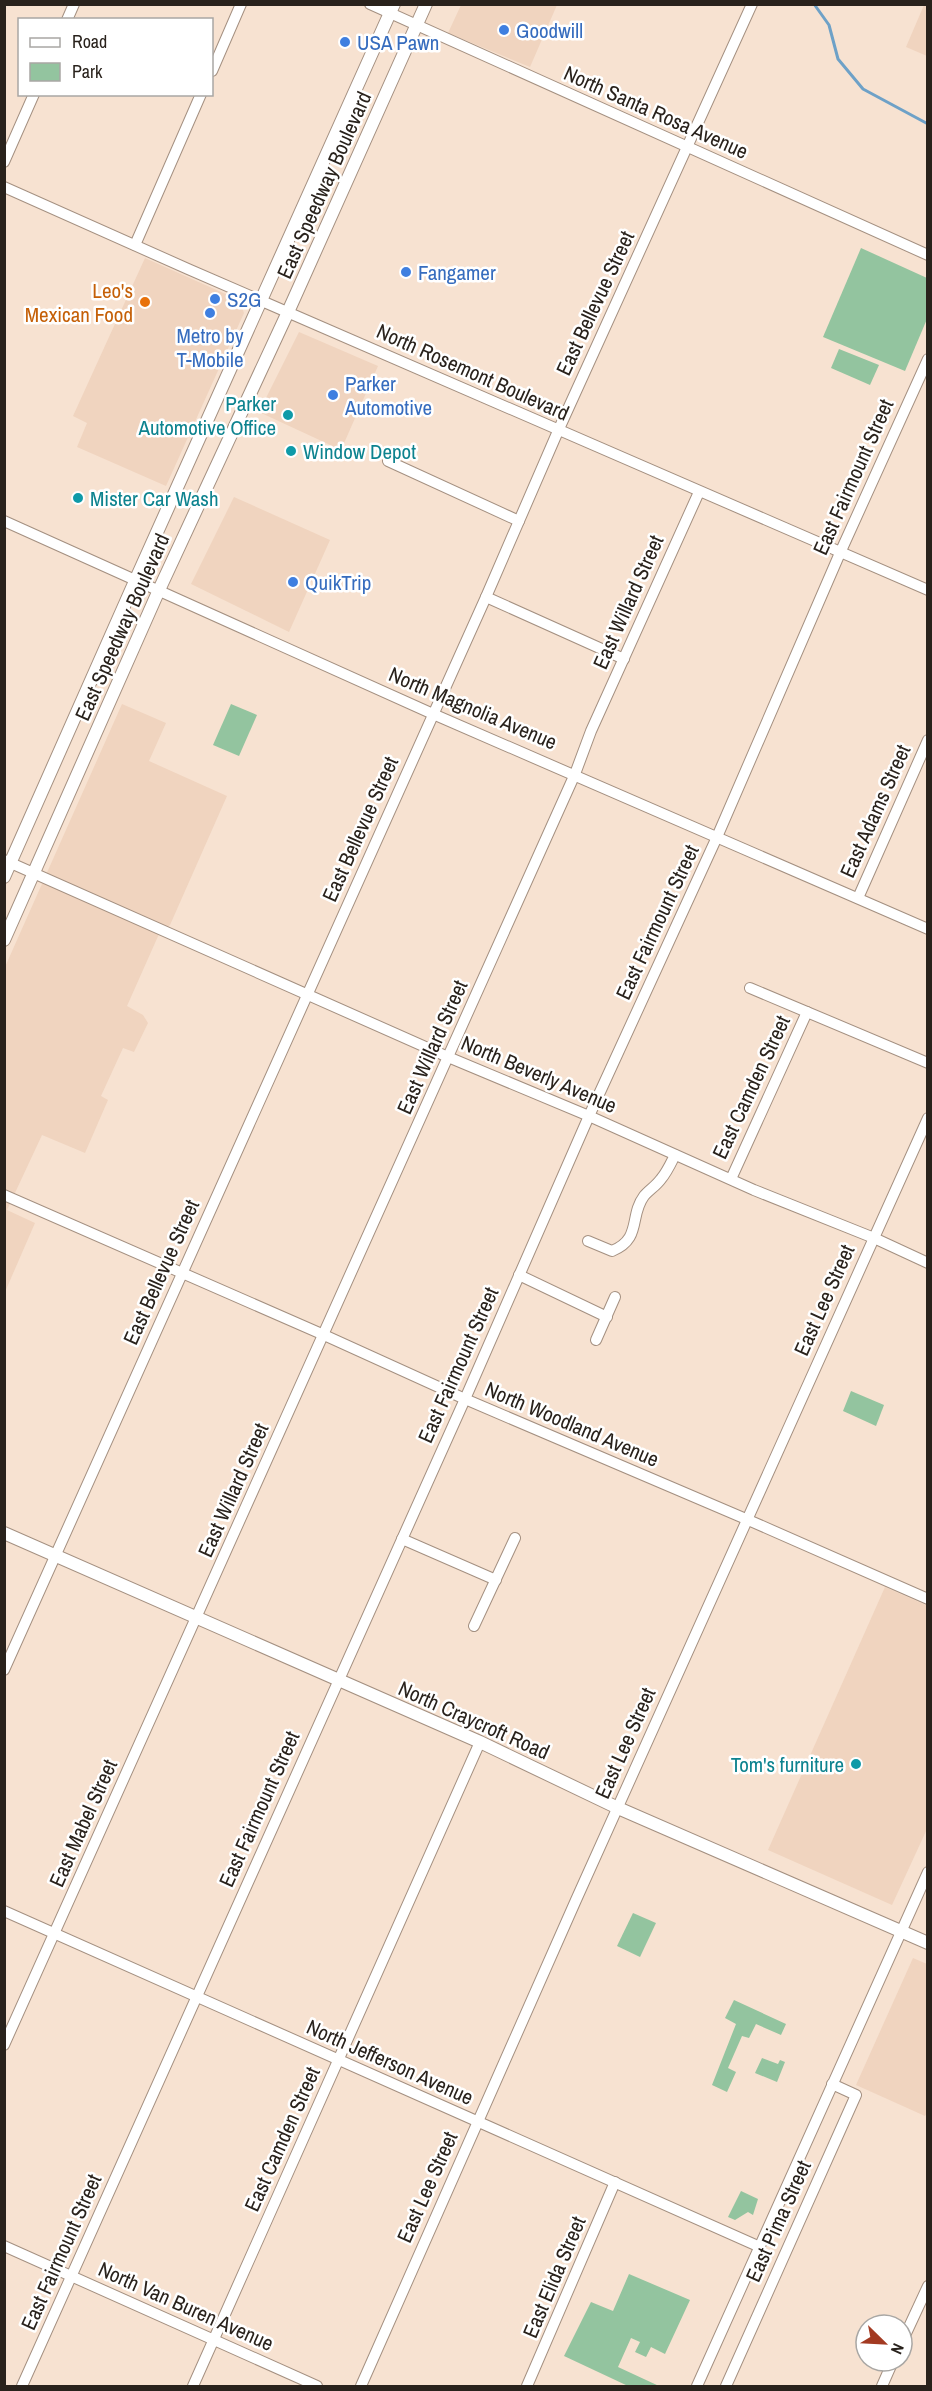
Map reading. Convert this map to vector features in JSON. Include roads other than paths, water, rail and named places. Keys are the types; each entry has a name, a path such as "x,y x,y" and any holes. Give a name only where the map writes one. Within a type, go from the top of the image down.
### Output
{"main road":[{"name":"East Speedway Boulevard","path":"4,940 159,590 288,312 426,4"},
{"name":"East Speedway Boulevard","path":"4,877 8,861 263,300 392,9"},
{"name":"North Craycroft Road","path":"4,1533 480,1742 618,1808 927,1942"}],"street":[{"path":"68,18 74,4"},
{"path":"213,69 241,4"},
{"name":"North Santa Rosa Avenue","path":"369,4 392,9 417,25 927,255"},
{"name":"East Bellevue Street","path":"4,1670 486,597 558,431 752,4"},
{"path":"4,162 33,96"},
{"path":"135,245 200,96"},
{"name":"North Rosemont Boulevard","path":"4,187 558,431 927,590"},
{"name":"East Fairmount Street","path":"22,2386 465,1399 589,1116 717,837 840,552 927,359"},
{"path":"388,461 519,521"},
{"name":"East Willard Street","path":"197,1617 699,492"},
{"name":"North Magnolia Avenue","path":"4,521 433,714 927,929"},
{"path":"486,597 624,659"},
{"name":"East Adams Street","path":"858,898 927,740"},
{"name":"North Beverly Avenue","path":"8,861 448,1056 731,1179 874,1238 927,1263"},
{"path":"750,988 927,1063"},
{"name":"East Camden Street","path":"731,1179 807,1012"},
{"name":"East Lee Street","path":"361,2386 746,1519 927,1118"},
{"path":"588,1240 612,1251 622,1247 631,1236 642,1200 661,1179 675,1155"},
{"name":"North Woodland Avenue","path":"4,1195 465,1399 927,1599"},
{"path":"519,1275 607,1317"},
{"path":"596,1340 615,1298"},
{"path":"474,1626 515,1538"},
{"path":"402,1539 496,1580"},
{"name":"East Mabel Street","path":"4,2045 197,1617"},
{"name":"East Camden Street","path":"193,2386 480,1742"},
{"name":"East Pima Street","path":"697,2386 927,1872"},
{"name":"North Jefferson Avenue","path":"4,1911 760,2247"},
{"name":"East Pima Street","path":"726,2386 856,2095 832,2084"},
{"name":"East Elida Street","path":"527,2386 615,2182"},
{"name":"North Van Buren Avenue","path":"4,2246 317,2386"},
{"path":"914,2315 927,2286"}],"waterway":[{"path":"814,4 829,25 838,59 863,89 928,124"}],"place":[{"name":"Goodwill","path":"504,30"},
{"name":"USA Pawn","path":"345,42"},
{"name":"Fangamer","path":"406,272"},
{"name":"S2G","path":"215,299"},
{"name":"Leo's Mexican Food","path":"145,302"},
{"name":"Metro by T-Mobile","path":"210,313"},
{"name":"Parker Automotive","path":"333,395"},
{"name":"Parker Automotive Office","path":"288,415"},
{"name":"Window Depot","path":"291,451"},
{"name":"Mister Car Wash","path":"78,498"},
{"name":"QuikTrip","path":"293,582"},
{"name":"Tom's furniture","path":"856,1764"}]}
